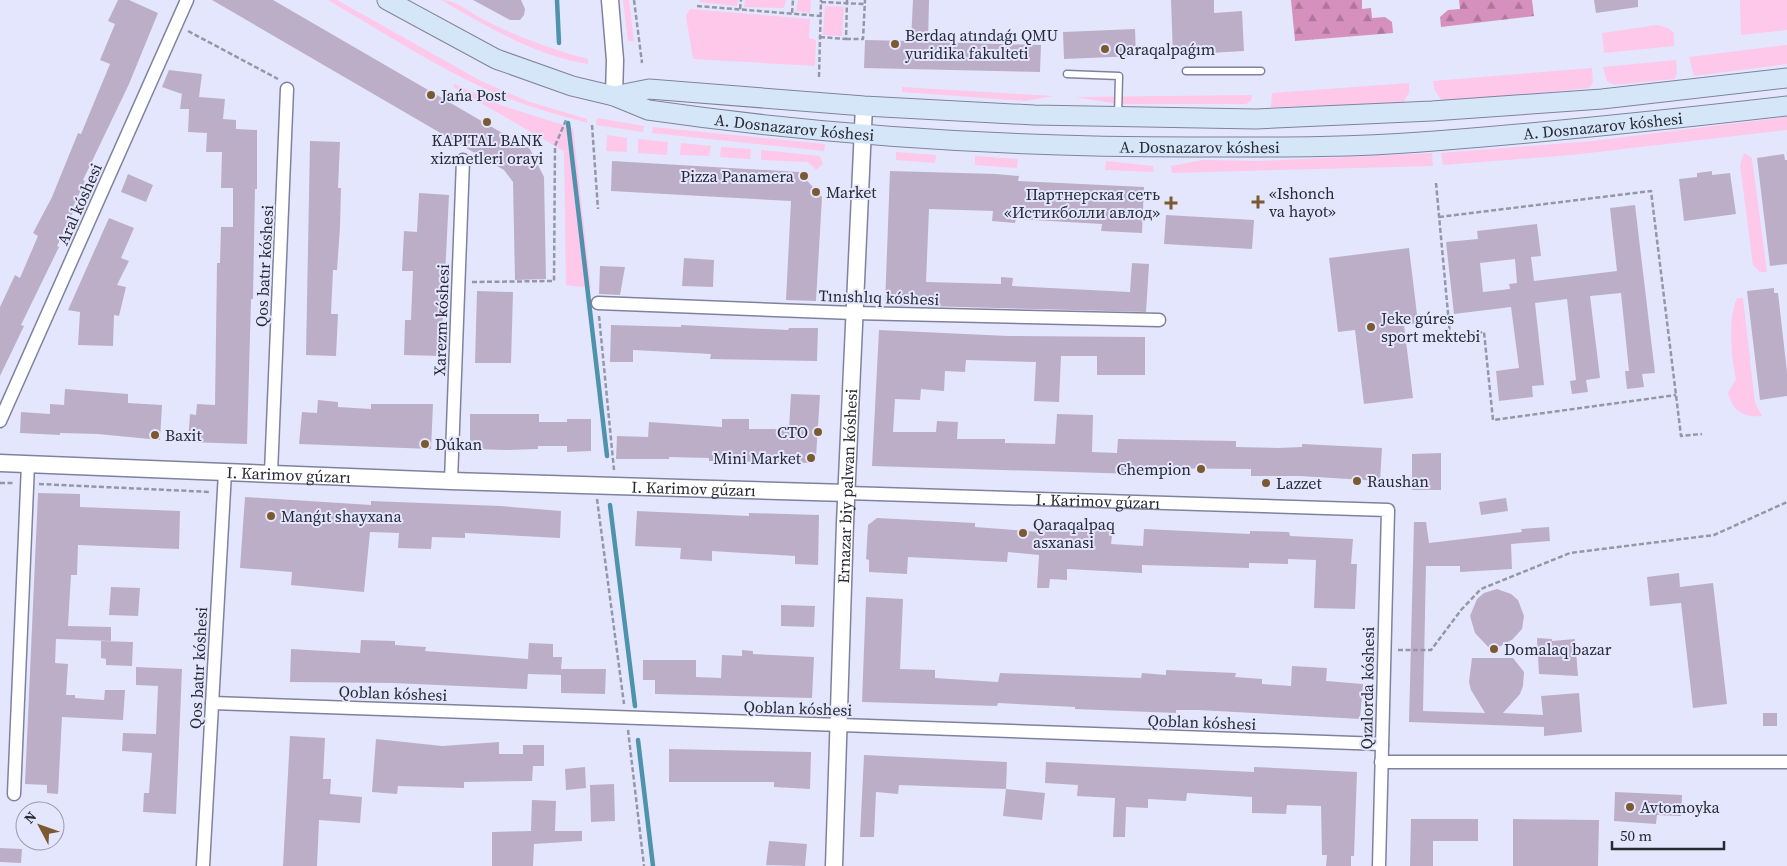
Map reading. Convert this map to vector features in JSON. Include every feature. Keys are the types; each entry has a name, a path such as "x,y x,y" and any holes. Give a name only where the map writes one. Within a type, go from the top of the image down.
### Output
{"main road":[{"name":"A. Dosnazarov kóshesi","path":"388,0 496,60 572,86 614,96 648,110 862,135 1114,147 1256,147 1402,143 1596,127 1787,106"},
{"name":"A. Dosnazarov kóshesi","path":"614,96 649,89 864,106 1034,116 1256,119 1432,111 1602,99 1787,78"}],"street":[{"name":"Aral kóshesi","path":"0,421 187,0"},
{"path":"610,0 615,60 614,96"},
{"name":"Qos batır kóshesi","path":"271,474 287,89"},
{"name":"Ernazar biy palwan kóshesi","path":"834,866 837,726 864,106"},
{"name":"Xarezm kóshesi","path":"451,482 463,160"},
{"name":"Tınıshlıq kóshesi","path":"598,303 854,313 1159,320"},
{"name":"I. Karimov gúzarı","path":"0,463 451,482 847,492 1388,510"},
{"path":"14,794 28,464"},
{"name":"Qos batır kóshesi","path":"203,866 225,472"},
{"name":"Qızılorda kóshesi","path":"1379,866 1388,510"},
{"name":"Qoblan kóshesi","path":"212,703 1382,744"},
{"path":"1381,762 1787,762"}],"lane":[{"path":"1186,71 1261,71"},
{"path":"1067,74 1119,76 1118,117"}],"path":[{"path":"634,0 642,63"},
{"path":"740,0 740,9"},
{"path":"792,13 793,0"},
{"path":"820,37 863,39 865,0"},
{"path":"819,77 821,1 865,4"},
{"path":"846,39 847,2"},
{"path":"697,6 821,16"},
{"path":"176,25 279,79 287,89"},
{"path":"458,282 554,281 555,146 566,120"},
{"path":"592,125 598,209"},
{"path":"1436,182 1450,336 1484,332 1493,420 1676,395"},
{"path":"1439,217 1651,191 1681,436 1702,434"},
{"path":"598,303 615,486"},
{"path":"594,486 644,866"},
{"path":"1384,650 1431,650 1461,610 1481,589 1570,554 1714,535 1787,502"}],"shaded area":[{"path":"328,0 337,0 481,81 527,101 587,119 587,123 518,102 473,83 431,61"},
{"path":"441,0 453,2 486,21 524,38 588,59 588,64 568,60 530,47 494,30"},
{"path":"623,0 629,0 634,41 628,41"},
{"path":"700,0 738,0 737,6 699,2"},
{"path":"745,0 786,0 784,8 744,7"},
{"path":"798,0 811,0 810,13 796,11"},
{"path":"1740,0 1787,0 1787,30 1741,35"},
{"path":"825,6 844,7 842,36 823,35"},
{"path":"690,9 810,19 809,38 816,40 815,66 693,59 686,16"},
{"path":"1657,25 1668,28 1674,33 1674,46 1604,53 1602,33"},
{"path":"1787,45 1787,64 1694,76 1689,57"},
{"path":"1676,60 1677,73 1674,79 1614,85 1607,81 1603,67"},
{"path":"1592,68 1593,82 1589,88 1443,102 1435,91 1433,81"},
{"path":"1409,83 1409,92 1403,104 1271,107 1272,93"},
{"path":"455,84 503,106 573,128 591,288 566,285 564,151 453,87"},
{"path":"902,87 1053,96 1026,101 902,92"},
{"path":"1252,95 1251,101 1246,104 1118,104 1075,97"},
{"path":"1787,117 1787,130 1572,155 1443,165 1441,153 1592,141"},
{"path":"597,118 644,126 643,132 596,125"},
{"path":"653,127 825,144 824,151 652,133"},
{"path":"607,135 627,138 627,152 606,151"},
{"path":"638,139 668,142 667,155 638,153"},
{"path":"681,143 711,146 709,156 680,155"},
{"path":"721,147 751,149 750,159 720,157"},
{"path":"761,150 820,156 823,164 816,170 808,162 761,160"},
{"path":"896,152 936,155 935,163 896,160"},
{"path":"1432,153 1433,166 1172,173 1171,166 1203,160 1259,161"},
{"path":"1744,153 1752,158 1767,272 1760,272 1753,265 1740,165"},
{"path":"975,156 1018,159 1017,168 975,165"},
{"path":"1106,161 1153,166 1154,172 1105,170"},
{"path":"1737,298 1743,298 1755,403 1762,416 1750,416 1740,412 1736,409 1728,393 1736,379 1731,327"}],"green space":[{"path":"1291,0 1362,0 1362,9 1371,8 1372,18 1385,17 1392,22 1393,33 1295,41"},
{"path":"1459,0 1532,0 1534,16 1441,27 1440,17 1448,10 1460,9"}],"building":[{"path":"118,0 129,0 158,13 129,84 83,180 85,181 73,207 75,208 57,246 59,247 21,325 24,326 0,376 0,307 15,275 20,278 38,236 33,233 52,197 78,133 81,134 110,64 100,60 115,24 108,21"},
{"path":"212,0 273,0 530,149 544,177 546,279 515,280 513,182 504,170"},
{"path":"473,0 521,0 525,9 524,15 520,20 510,20"},
{"path":"913,0 929,0 928,42 1041,45 1040,72 864,68 865,40 911,41"},
{"path":"1171,0 1214,0 1214,13 1242,11 1244,51 1173,55"},
{"path":"1594,0 1638,0 1638,7 1596,13"},
{"path":"1135,29 1136,56 1064,59 1063,32"},
{"path":"169,70 202,74 199,97 225,99 223,119 236,120 236,129 257,130 257,189 255,189 247,444 188,442 190,414 196,415 197,404 215,405 217,263 220,263 221,227 233,227 233,188 221,188 222,152 206,152 207,133 188,132 189,109 180,109 182,94 162,87"},
{"path":"310,141 340,142 338,188 341,188 340,227 337,270 333,270 331,314 338,314 336,356 306,355"},
{"path":"1784,154 1785,160 1787,160 1787,264 1770,266 1757,158"},
{"path":"612,161 799,172 822,197 816,301 786,300 791,201 611,191"},
{"path":"890,171 996,174 1019,176 1018,181 1144,187 1142,233 1101,231 1102,224 1016,219 1015,223 992,221 993,211 929,209 926,282 1001,284 1001,277 1013,278 1012,286 1130,292 1132,263 1149,264 1146,312 885,305"},
{"path":"1712,171 1712,175 1730,173 1736,214 1684,221 1679,179 1697,177 1697,173"},
{"path":"128,174 153,185 146,202 121,192"},
{"path":"419,193 449,195 441,356 404,355 405,320 411,320 413,271 402,271 404,231 417,232"},
{"path":"1635,205 1655,373 1642,374 1644,387 1627,389 1625,371 1629,371 1621,293 1590,296 1600,378 1586,380 1588,392 1572,394 1570,381 1576,380 1567,299 1535,303 1544,385 1532,386 1533,397 1499,401 1496,371 1519,368 1511,307 1454,314 1446,242 1478,239 1477,231 1537,224 1541,256 1531,257 1534,281 1617,271 1610,208","holes":["1515,259 1517,283 1509,284 1510,289 1483,292 1480,263"]},
{"path":"1166,215 1254,220 1252,249 1164,244"},
{"path":"109,218 134,228 121,258 129,261 117,285 126,287 119,316 114,315 113,346 78,345 80,312 68,310"},
{"name":"Jeke gúres sport mektebi","path":"1409,248 1418,323 1404,325 1413,398 1364,404 1355,330 1338,332 1329,258"},
{"path":"684,258 714,260 713,287 682,286"},
{"path":"600,266 625,267 620,295 599,294"},
{"path":"1774,288 1774,293 1778,293 1787,372 1787,396 1760,400 1747,291"},
{"path":"477,291 513,292 511,363 475,363"},
{"path":"611,325 681,327 681,325 788,330 789,328 818,328 817,361 710,359 711,354 633,350 633,362 610,362"},
{"path":"879,330 1008,336 1145,337 1145,375 1097,375 1097,356 1061,356 1059,402 1034,401 1036,362 966,360 965,372 945,371 944,391 921,389 920,400 895,399 893,432 936,432 937,421 958,422 957,439 1005,439 1005,443 1055,444 1057,414 1093,415 1092,452 1117,453 1118,439 1236,441 1236,447 1302,447 1302,444 1382,448 1380,481 1300,476 1251,476 1251,469 1136,468 1136,474 872,466"},
{"path":"65,389 128,394 128,403 162,405 160,440 98,434 20,433 21,412 50,414 50,404 64,405"},
{"path":"791,394 820,395 816,457 811,463 709,461 709,458 669,457 669,459 616,459 617,436 648,437 649,422 722,427 722,419 749,419 749,429 789,429"},
{"path":"318,400 338,402 338,407 371,409 371,404 433,404 431,449 299,444 302,412 317,413"},
{"path":"470,414 539,414 539,422 567,422 567,419 591,419 591,451 567,452 567,446 538,446 538,449 506,450 470,449"},
{"path":"1441,453 1441,490 1412,490 1412,454"},
{"path":"38,493 80,494 80,507 180,511 179,549 78,545 77,575 71,575 68,626 111,627 111,641 56,639 55,663 68,664 66,695 75,695 75,698 104,700 105,690 125,690 123,720 62,717 58,794 47,793 47,785 25,784"},
{"path":"245,497 371,505 371,501 500,506 561,511 560,538 465,533 465,538 432,537 431,549 398,548 399,533 370,532 364,592 291,585 292,572 240,568"},
{"path":"1506,498 1508,511 1481,515 1479,502"},
{"path":"637,511 749,516 749,513 819,515 818,565 795,564 795,556 712,551 712,561 680,559 681,548 635,546"},
{"path":"877,518 975,523 975,527 1040,532 1041,524 1113,528 1111,544 1143,546 1144,529 1250,534 1250,531 1289,532 1290,536 1353,539 1351,564 1357,564 1355,609 1314,608 1316,560 1288,559 1288,564 1249,563 1249,568 1142,565 1142,573 1067,569 1067,580 1050,579 1049,588 1037,588 1039,555 1008,552 1007,562 908,557 907,574 869,572 869,560 866,559 868,525"},
{"path":"1414,522 1426,522 1429,543 1522,532 1521,529 1549,527 1550,541 1511,544 1512,569 1460,572 1460,566 1426,566 1423,711 1485,713 1471,690 1469,682 1472,658 1513,658 1524,672 1523,686 1520,694 1503,713 1543,715 1541,696 1579,693 1582,732 1544,736 1544,727 1409,722"},
{"path":"1679,573 1680,587 1713,583 1727,704 1693,708 1681,603 1650,606 1647,577"},
{"path":"111,587 140,588 138,616 109,615"},
{"path":"1497,589 1511,594 1518,600 1524,616 1522,629 1513,639 1492,651 1475,633 1470,616 1477,599 1484,593"},
{"path":"866,597 903,599 900,669 935,670 935,678 998,682 1000,673 1141,678 1142,673 1166,675 1166,670 1236,673 1235,677 1262,679 1262,684 1291,686 1292,666 1327,668 1326,681 1363,684 1360,719 1198,710 1176,710 1176,713 1075,709 1075,707 998,703 997,706 862,702"},
{"path":"781,605 815,606 814,627 781,626"},
{"path":"1537,638 1552,639 1552,641 1575,639 1578,676 1539,674"},
{"path":"361,640 395,641 395,645 426,647 425,651 528,659 529,643 553,644 553,657 562,657 561,669 606,669 605,694 561,693 561,675 528,674 527,689 393,683 290,682 291,649 360,653"},
{"path":"101,641 133,642 132,666 106,665 106,659 101,658"},
{"path":"742,650 753,651 753,654 814,657 812,698 655,694 655,680 643,680 643,660 696,660 696,677 721,678 722,655 742,656"},
{"path":"136,667 182,669 176,814 143,812 144,793 149,793 152,753 122,751 123,733 156,734 158,686 136,685"},
{"path":"1763,713 1777,713 1777,726 1763,726"},
{"path":"290,736 325,738 323,779 331,779 330,794 362,797 360,823 319,820 317,866 283,866"},
{"path":"376,739 442,746 499,742 499,754 523,754 523,745 544,745 544,766 533,766 532,781 464,782 464,788 398,786 397,794 372,792"},
{"path":"669,749 811,752 810,789 774,787 774,782 669,782"},
{"path":"864,755 1007,762 1006,789 899,785 898,794 876,792 874,837 860,837"},
{"path":"1046,762 1254,772 1254,767 1357,772 1354,856 1351,856 1351,866 1326,866 1327,855 1322,855 1321,806 1287,805 1286,814 1252,813 1252,797 1187,793 1186,801 1148,799 1148,808 1126,807 1125,837 1113,837 1115,798 1077,796 1078,785 1045,783"},
{"path":"585,767 586,788 566,790 565,769"},
{"path":"614,784 615,821 591,822 590,785"},
{"path":"1006,789 1045,793 1042,820 1003,816"},
{"path":"1615,792 1682,795 1681,816 1657,815 1656,824 1614,821"},
{"path":"532,800 556,801 555,831 582,831 582,841 534,844 533,866 492,866 492,832 531,831"},
{"path":"1411,819 1478,819 1478,841 1433,841 1433,866 1410,866"},
{"path":"1513,819 1599,820 1598,866 1513,866"},
{"path":"769,841 807,844 805,866 766,865"},
{"path":"0,848 22,851 21,863 0,862"}],"waterway":[{"path":"557,0 559,43"},
{"path":"568,123 607,456"},
{"path":"610,505 635,706"},
{"path":"638,740 653,866"}],"place":[{"name":"Berdaq atındaǵı QMU yuridika fakulteti","path":"895,44"},
{"name":"Qaraqalpaǵım","path":"1105,49"},
{"name":"Jańa Post","path":"431,95"},
{"name":"KAPITAL BANK xizmetleri orayi","path":"487,122"},
{"name":"Pizza Panamera","path":"804,176"},
{"name":"Market","path":"816,192"},
{"name":"«Ishonch va hayot»","path":"1258,202"},
{"name":"Партнерская сеть «Истикболли авлод»","path":"1171,203"},
{"name":"Jeke gúres sport mektebi","path":"1371,327"},
{"name":"СТО","path":"818,432"},
{"name":"Baxit","path":"155,435"},
{"name":"Dúkan","path":"425,444"},
{"name":"Mini Market","path":"811,458"},
{"name":"Chempion","path":"1201,469"},
{"name":"Raushan","path":"1357,481"},
{"name":"Lazzet","path":"1266,483"},
{"name":"Manǵıt shayxana","path":"271,516"},
{"name":"Qaraqalpaq asxanasi","path":"1023,533"},
{"name":"Domalaq bazar","path":"1494,649"},
{"name":"Avtomoyka","path":"1630,807"}]}
